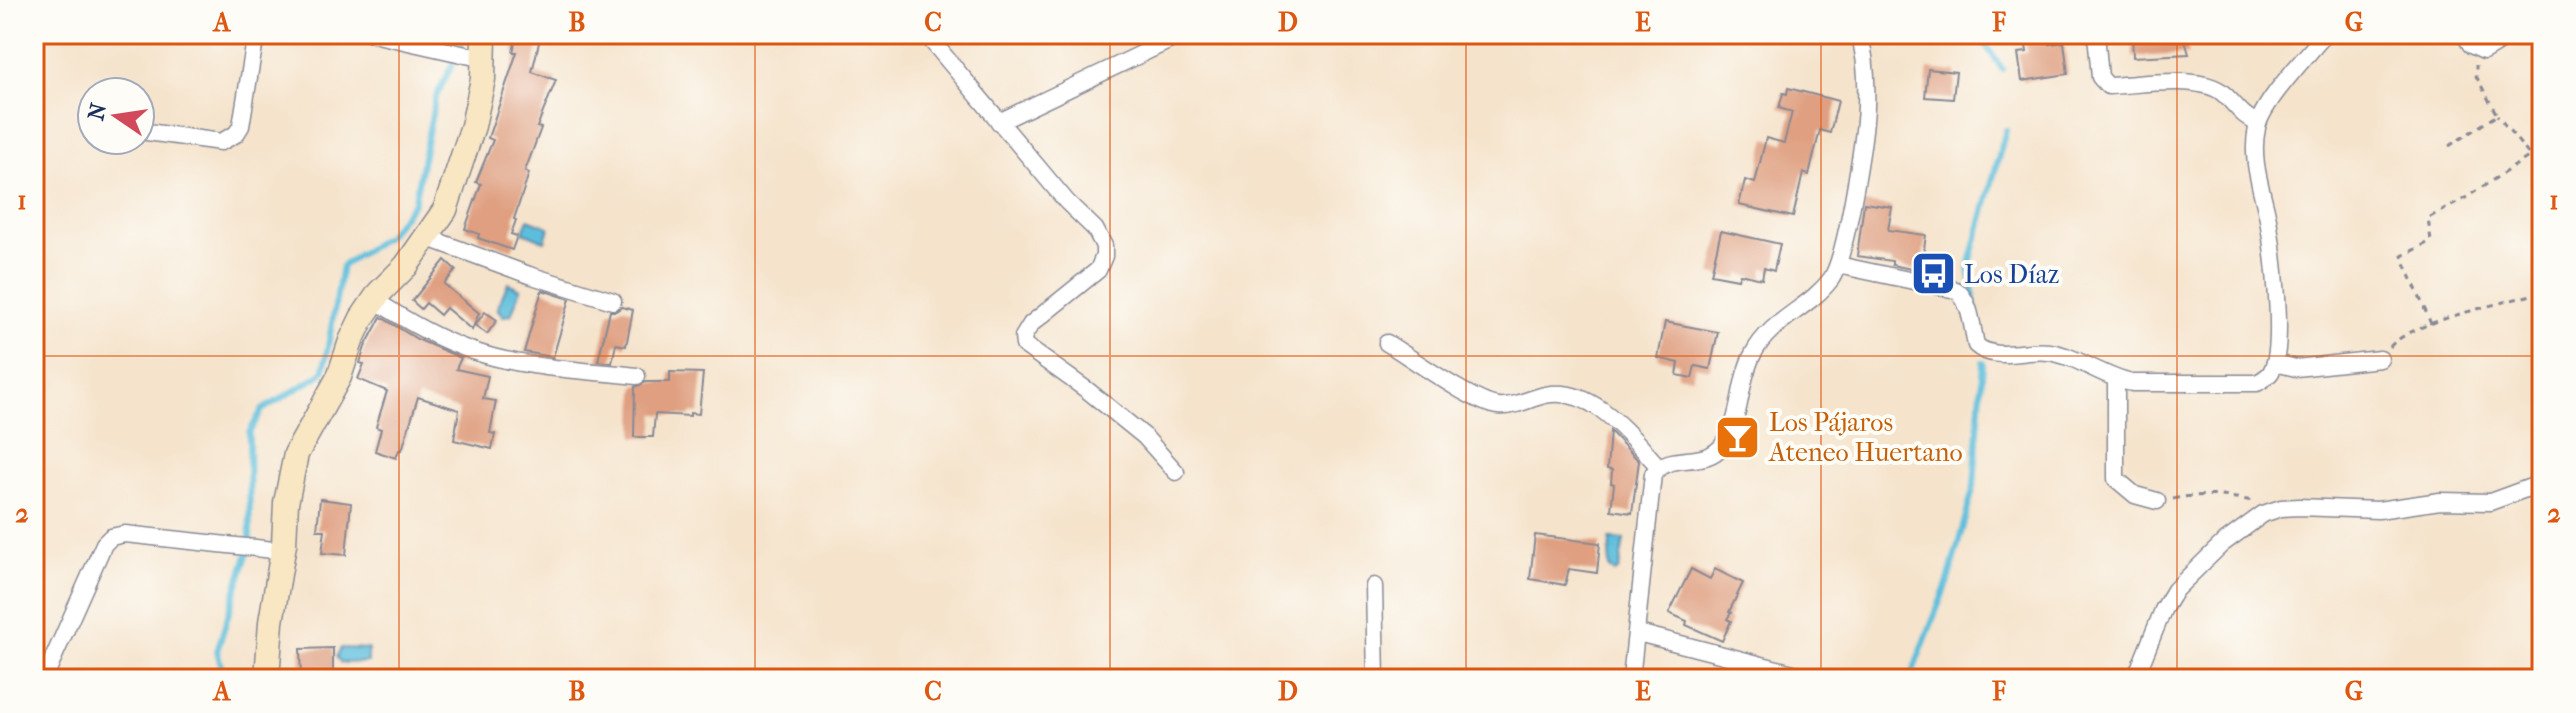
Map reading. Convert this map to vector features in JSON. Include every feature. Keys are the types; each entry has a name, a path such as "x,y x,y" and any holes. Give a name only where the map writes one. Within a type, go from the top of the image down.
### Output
{"main road":[{"path":"267,679 286,503 296,454 326,405 362,318 406,266 445,210 473,126 483,79 471,50"}],"street":[{"path":"156,133 221,142 236,134 243,115 256,34"},
{"path":"373,34 471,50"},
{"path":"926,34 1067,202 1095,229 1104,246 1102,264 1098,270 1031,324 1023,337 1024,345 1144,436 1176,472"},
{"path":"999,122 1183,34"},
{"path":"1631,679 1651,483 1659,467 1667,462 1707,458 1722,446 1734,421 1746,369 1764,335 1819,292 1838,265 1866,107 1864,49 1859,34"},
{"path":"2096,34 2100,77 2108,86 2187,83 2210,87 2223,94 2248,119 2258,123"},
{"path":"1838,265 1956,290 1963,295 1976,345 1982,351 2062,354 2116,380 2132,383 2257,383 2271,373 2278,349 2274,265 2268,218 2256,173 2258,123 2274,97 2325,34"},
{"path":"2464,34 2477,49 2488,50 2512,34"},
{"path":"426,237 529,275 613,301"},
{"path":"375,300 414,326 472,351 506,360 637,376"},
{"path":"1387,343 1487,404 1508,406 1546,394 1584,399 1609,417 1659,467"},
{"path":"2275,363 2296,368 2380,359"},
{"path":"2116,380 2116,479 2135,495 2157,501"},
{"path":"2135,679 2163,610 2175,590 2195,567 2263,514 2314,506 2378,510 2440,501 2490,502 2542,483"},
{"path":"44,679 99,556 111,537 125,534 283,551"},
{"path":"1374,586 1376,679"},
{"path":"1638,633 1816,679"}],"path":[{"path":"2477,49 2476,76 2497,115 2530,156"},
{"path":"2449,146 2497,115"},
{"path":"2431,324 2402,256 2431,241 2428,218 2542,149"},
{"path":"2380,359 2401,335 2542,292"},
{"path":"2157,501 2209,495 2263,503 2275,510"}],"water":[{"path":"528,219 549,227 545,241 523,232"},
{"path":"508,283 521,289 511,315 503,316 497,308"},
{"path":"1610,539 1624,540 1619,569 1615,572 1609,568"},
{"path":"341,648 368,649 368,662 341,663 336,657"}],"building":[{"path":"517,34 541,34 532,72 556,80 537,127 541,128 525,171 529,173 514,219 511,234 517,236 512,250 478,238 479,234 465,229 481,184 476,182 493,140 488,138 517,52 513,52"},
{"path":"2132,34 2183,34 2189,54 2133,57"},
{"path":"2049,36 2050,44 2064,42 2068,74 2022,81 2018,53 2027,52 2025,39"},
{"path":"1928,69 1956,72 1953,99 1925,97"},
{"path":"1788,88 1838,101 1830,133 1820,130 1809,175 1803,173 1793,217 1739,205 1745,180 1755,183 1766,138 1784,143 1792,112 1779,108 1783,93 1787,94"},
{"path":"1864,203 1892,207 1888,230 1926,235 1921,271 1892,265 1892,261 1857,256"},
{"path":"1721,231 1780,244 1774,271 1764,268 1762,279 1740,274 1738,279 1711,274"},
{"path":"445,260 456,270 444,284 479,313 472,330 446,308 440,315 426,303 421,309 412,301"},
{"path":"542,290 570,299 553,357 524,352"},
{"path":"622,307 633,310 626,346 616,344 612,363 598,361 610,311"},
{"path":"485,312 497,320 487,334 475,325"},
{"path":"381,317 417,339 461,358 456,369 488,376 483,399 496,401 490,433 495,434 492,449 454,440 459,410 418,397 402,450 396,458 375,451 381,429 376,427 387,391 358,379 364,364 360,363 365,347"},
{"path":"1665,322 1718,332 1710,369 1695,366 1692,378 1677,375 1679,363 1658,358"},
{"path":"670,372 703,373 699,414 655,414 653,437 634,437 635,387 646,382 670,382"},
{"path":"1610,431 1639,461 1632,513 1611,510 1614,484 1611,483 1612,470 1607,469"},
{"path":"320,499 351,503 346,555 322,553 325,530 317,530"},
{"path":"1535,535 1600,543 1597,573 1569,569 1565,585 1530,579"},
{"path":"1691,569 1710,579 1715,569 1743,583 1729,612 1727,619 1731,621 1722,641 1686,625 1687,621 1669,613"},
{"path":"333,648 333,679 301,679 300,649"}],"waterway":[{"path":"225,679 217,651 250,545 249,433 262,410 320,375 324,369 342,266 387,236 414,203 435,99 463,43 463,34"},
{"path":"1978,34 2002,69"},
{"path":"1976,310 1969,267 2006,130"},
{"path":"1910,679 1948,581 1974,486 1983,363"}],"place":[{"name":"Los Díaz","path":"1933,274"},
{"name":"Los Pájaros Ateneo Huertano","path":"1738,437"}]}
